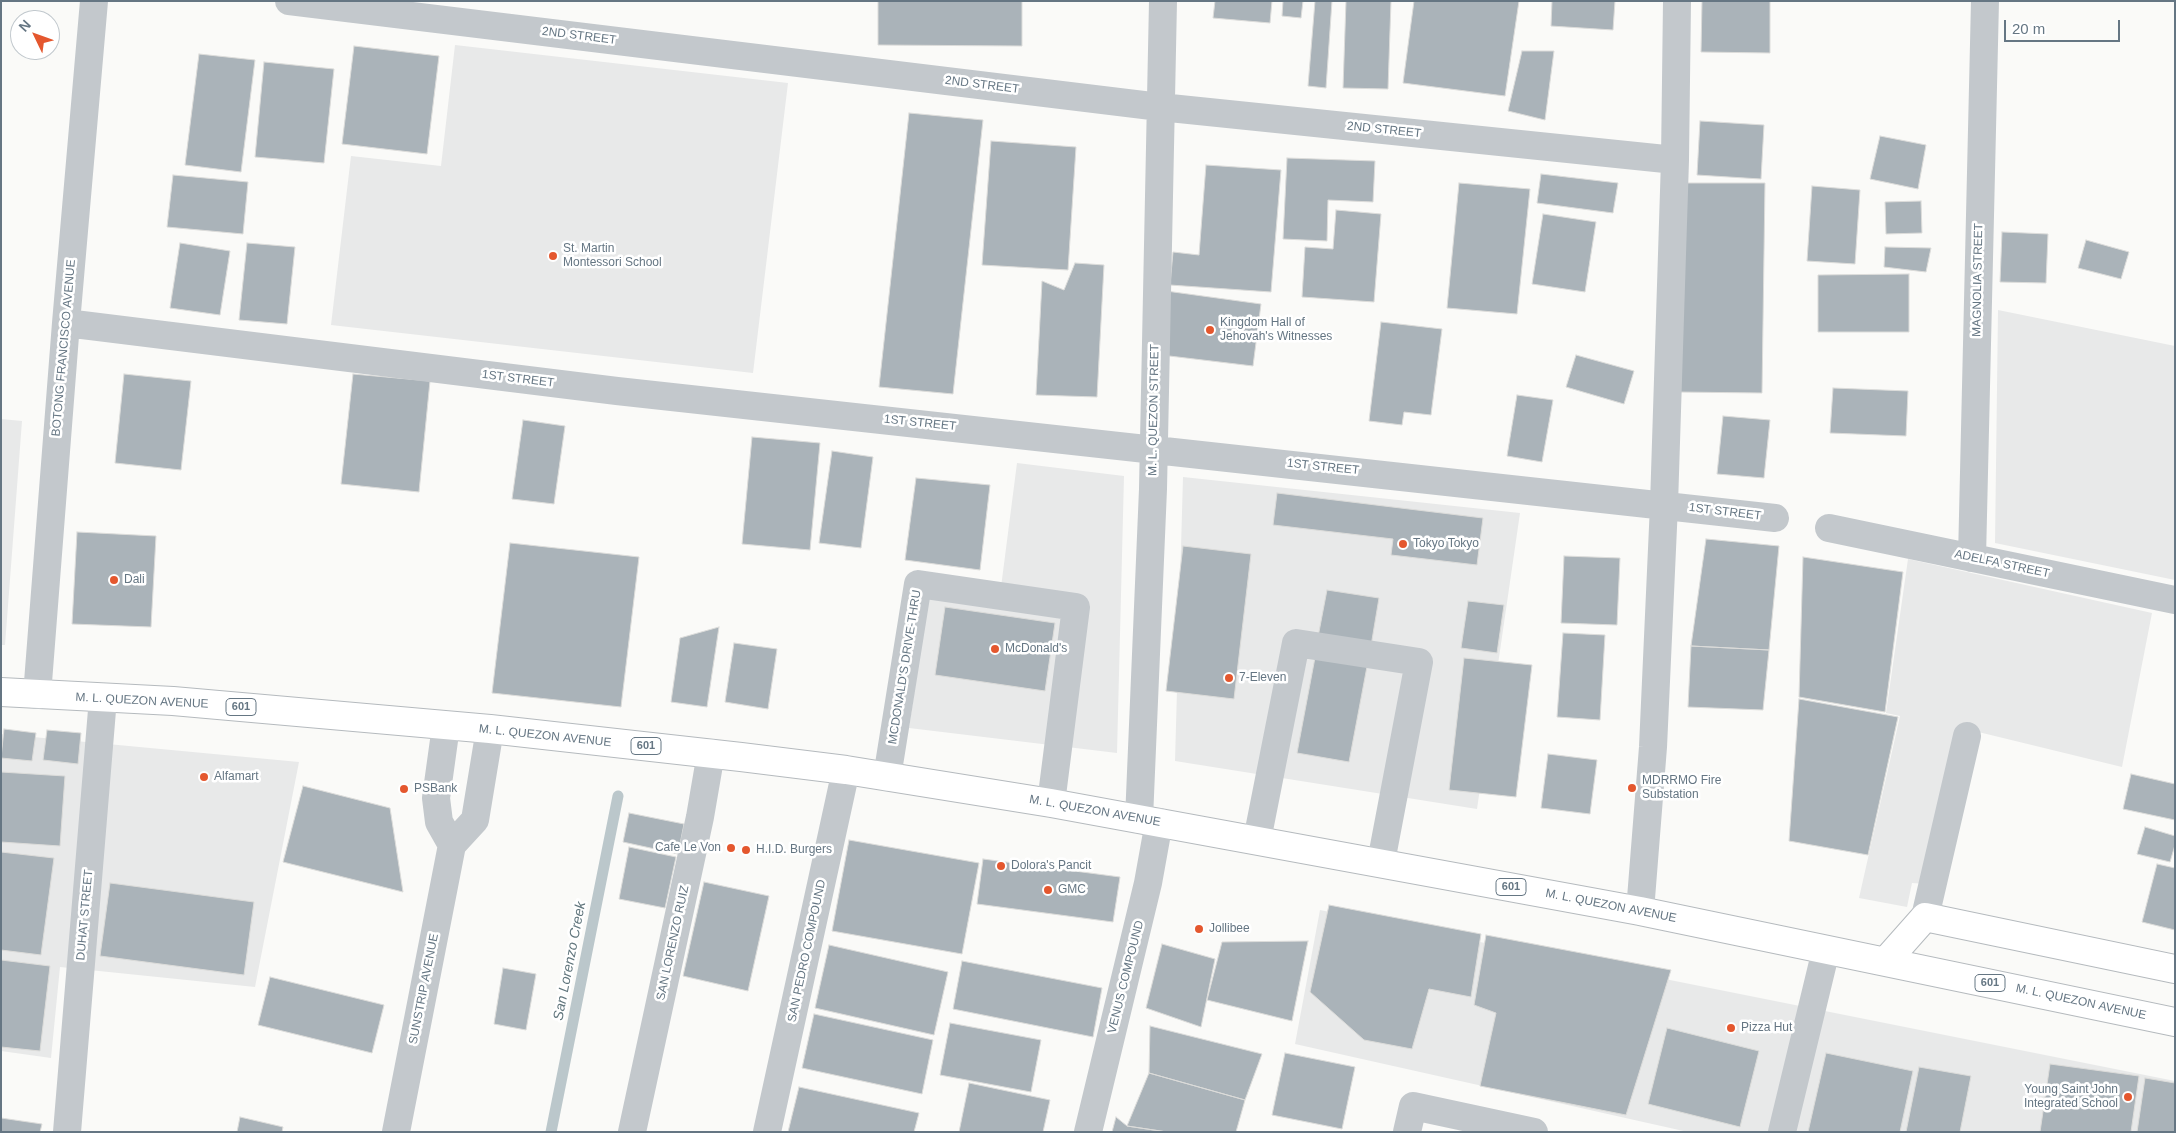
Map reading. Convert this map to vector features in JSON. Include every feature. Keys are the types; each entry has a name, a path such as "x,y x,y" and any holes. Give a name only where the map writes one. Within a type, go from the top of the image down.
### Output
{"main road":[{"name":"M. L. QUEZON AVENUE","path":"1,692 173,701 490,729 846,770 1149,820 1640,911 2175,1022"},
{"path":"1886,961 1925,917 2175,969"}],"street":[{"name":"BOTONG FRANCISCO AVENUE","path":"37,695 94,1"},
{"name":"2ND STREET","path":"289,1 1160,107 1675,160"},
{"name":"M. L. QUEZON STREET","path":"1149,820 1162,1"},
{"path":"1640,911 1653,747 1664,505 1678,1"},
{"name":"MAGNOLIA STREET","path":"1972,558 1985,1"},
{"name":"1ST STREET","path":"66,324 608,390 1775,518"},
{"name":"ADELFA STREET","path":"1829,528 2175,600"},
{"name":"MCDONALD'S DRIVE-THRU","path":"887,777 918,584 1076,607 1052,803"},
{"path":"1257,840 1296,643 1419,662 1381,862"},
{"name":"DUHAT STREET","path":"67,1132 103,698"},
{"path":"446,726 436,798 439,822 452,846 475,820 490,729"},
{"path":"1925,917 1967,736"},
{"name":"SAN LORENZO RUIZ","path":"632,1132 700,817 711,753"},
{"name":"SAN PEDRO COMPOUND","path":"768,1132 846,770"},
{"name":"VENUS COMPOUND","path":"1088,1132 1148,883 1149,820"},
{"name":"SUNSTRIP AVENUE","path":"396,1132 452,846"},
{"path":"1782,1132 1826,950"},
{"path":"1407,1132 1413,1106 1534,1132"}],"shaded area":[{"name":"St. Martin Montessori School","path":"455,45 788,83 753,373 331,325 351,156 441,166"},
{"path":"1998,310 2175,346 2175,580 1995,543"},
{"path":"1,419 22,421 5,645 1,645"},
{"path":"1017,463 1124,476 1117,753 909,728 930,585 1000,595"},
{"path":"1183,477 1520,513 1477,809 1175,761"},
{"path":"1908,559 2152,613 2122,767 1962,728 1927,884 1912,883 1907,907 1859,898 1900,716 1886,713"},
{"path":"1,734 299,762 255,987 60,967 51,1058 1,1051"},
{"path":"1320,910 2175,1081 2175,1132 1688,1132 1295,1044"}],"building":[{"path":"878,1 1022,1 1022,46 878,45"},
{"path":"1215,1 1272,1 1270,23 1213,18"},
{"path":"1283,1 1303,1 1301,18 1282,16"},
{"path":"1315,1 1332,1 1326,88 1308,86"},
{"path":"1346,1 1391,1 1388,89 1343,88"},
{"path":"1414,1 1519,1 1505,96 1403,83"},
{"path":"1552,1 1615,1 1613,30 1551,26"},
{"path":"1702,1 1770,1 1770,53 1701,52"},
{"path":"354,46 439,56 427,154 342,144"},
{"path":"1522,51 1554,51 1545,120 1508,111"},
{"path":"199,54 255,60 241,172 185,165"},
{"path":"264,62 334,69 324,163 255,157"},
{"path":"909,113 983,120 953,394 879,387"},
{"path":"1700,121 1764,125 1761,179 1697,175"},
{"path":"1880,136 1926,145 1918,189 1870,179"},
{"path":"991,141 1076,147 1068,270 982,265"},
{"path":"1287,158 1375,161 1373,202 1328,200 1327,241 1283,239"},
{"path":"1206,165 1281,170 1271,292 1170,285 1173,252 1199,255"},
{"path":"1541,174 1618,183 1613,213 1537,203"},
{"path":"173,175 248,182 243,234 167,227"},
{"path":"1459,183 1530,189 1517,314 1447,308"},
{"path":"1682,183 1765,183 1762,393 1678,392"},
{"path":"1812,186 1860,190 1855,264 1807,261"},
{"path":"1921,201 1922,233 1886,234 1885,202"},
{"path":"1336,210 1381,214 1374,302 1302,297 1305,247 1333,249"},
{"path":"1543,214 1596,222 1585,292 1532,284"},
{"path":"2002,232 2048,234 2046,283 2000,282"},
{"path":"2086,240 2129,252 2121,279 2078,268"},
{"path":"180,243 230,251 220,315 170,308"},
{"path":"247,243 295,247 287,324 239,320"},
{"path":"1885,247 1931,248 1926,272 1884,267"},
{"path":"1075,263 1104,265 1097,397 1036,395 1042,281 1064,290"},
{"path":"1909,274 1909,332 1818,332 1818,275"},
{"name":"Kingdom Hall of Jehovah's Witnesses","path":"1166,291 1261,304 1253,366 1161,355"},
{"path":"1381,322 1442,329 1431,415 1404,412 1402,425 1369,421"},
{"path":"1576,355 1634,371 1624,404 1566,387"},
{"path":"124,374 191,381 181,470 115,463"},
{"path":"353,374 430,381 419,492 341,484"},
{"path":"1833,388 1908,391 1906,436 1830,433"},
{"path":"1517,395 1553,400 1542,462 1507,456"},
{"path":"1723,416 1770,420 1764,478 1717,474"},
{"path":"523,420 565,426 554,504 512,499"},
{"path":"752,437 820,443 810,550 742,544"},
{"path":"832,451 873,457 861,548 819,543"},
{"path":"916,478 990,485 980,570 905,560"},
{"path":"1277,493 1483,518 1477,565 1391,555 1393,539 1273,525"},
{"name":"Dali","path":"77,532 156,536 151,627 72,624"},
{"path":"1706,539 1779,546 1769,650 1691,646"},
{"path":"510,543 639,557 621,707 492,693"},
{"path":"1183,546 1251,554 1234,699 1166,691"},
{"path":"1564,556 1620,558 1617,625 1561,623"},
{"path":"1803,557 1903,572 1885,712 1799,697"},
{"path":"1327,590 1379,598 1371,646 1318,637"},
{"path":"1468,601 1504,605 1497,653 1461,648"},
{"name":"McDonald's","path":"945,607 1055,623 1045,691 935,675"},
{"path":"719,627 707,707 671,702 680,638"},
{"path":"1563,633 1605,635 1600,720 1557,717"},
{"path":"734,643 777,649 768,709 725,702"},
{"path":"1691,646 1769,650 1763,710 1688,707"},
{"path":"1317,647 1369,656 1349,762 1297,753"},
{"path":"1464,658 1532,665 1516,797 1449,790"},
{"path":"1799,699 1898,717 1868,855 1789,841"},
{"path":"4,729 36,733 32,761 1,758"},
{"path":"47,730 81,733 78,764 43,760"},
{"path":"1548,754 1597,760 1590,814 1541,808"},
{"path":"1,772 65,776 60,846 1,842"},
{"path":"2131,774 2175,784 2175,820 2123,809"},
{"path":"303,786 390,808 403,892 283,862"},
{"path":"629,813 684,824 678,854 623,842"},
{"path":"2145,827 2175,836 2175,845 2170,862 2137,854"},
{"path":"849,840 979,863 962,954 832,931"},
{"path":"629,847 676,857 665,908 619,899"},
{"path":"1,852 54,858 41,955 1,950"},
{"name":"GMC","path":"983,859 1120,877 1113,922 977,904"},
{"path":"2157,864 2175,868 2175,930 2142,922"},
{"path":"704,882 769,896 748,991 683,976"},
{"path":"110,883 254,902 244,975 100,956"},
{"path":"1329,905 1481,934 1471,997 1429,989 1412,1049 1364,1040 1310,992"},
{"path":"1486,935 1671,970 1626,1115 1480,1086 1496,1013 1474,1005"},
{"path":"1308,941 1292,1021 1207,1000 1222,942"},
{"path":"1162,944 1215,959 1201,1027 1146,1008"},
{"path":"829,945 948,972 934,1035 815,1008"},
{"path":"1,960 50,966 40,1051 1,1047"},
{"path":"962,961 1102,988 1093,1037 953,1009"},
{"path":"503,968 536,974 526,1030 494,1024"},
{"path":"270,977 384,1005 372,1053 258,1025"},
{"path":"814,1014 933,1040 922,1094 802,1068"},
{"path":"950,1023 1041,1040 1031,1092 940,1075"},
{"path":"1150,1026 1262,1054 1245,1100 1149,1073"},
{"path":"1667,1028 1759,1051 1740,1127 1648,1104"},
{"path":"1285,1053 1355,1067 1342,1129 1272,1115"},
{"path":"1826,1053 1913,1071 1900,1132 1808,1132"},
{"path":"2050,1064 2139,1076 2131,1132 2040,1132"},
{"path":"1919,1067 1971,1076 1960,1132 1906,1132"},
{"path":"1149,1073 1245,1100 1236,1132 1167,1132 1127,1126"},
{"path":"2145,1078 2175,1083 2175,1132 2137,1132"},
{"path":"969,1083 1050,1100 1043,1132 959,1132"},
{"path":"799,1087 919,1113 914,1132 788,1132"},
{"path":"240,1117 283,1127 282,1132 237,1132"},
{"path":"1116,1117 1127,1126 1167,1132 1112,1132"},
{"path":"1,1118 42,1124 40,1132 1,1132"}],"waterway":[{"name":"San Lorenzo Creek","path":"551,1132 618,796"}],"place":[{"name":"St. Martin Montessori School","path":"553,256"},
{"name":"Kingdom Hall of Jehovah's Witnesses","path":"1210,330"},
{"name":"Tokyo Tokyo","path":"1403,544"},
{"name":"Dali","path":"114,580"},
{"name":"McDonald's","path":"995,649"},
{"name":"7-Eleven","path":"1229,678"},
{"name":"Alfamart","path":"204,777"},
{"name":"MDRRMO Fire Substation","path":"1632,788"},
{"name":"PSBank","path":"404,789"},
{"name":"Cafe Le Von","path":"731,848"},
{"name":"H.I.D. Burgers","path":"746,850"},
{"name":"Dolora's Pancit","path":"1001,866"},
{"name":"GMC","path":"1048,890"},
{"name":"Jollibee","path":"1199,929"},
{"name":"Pizza Hut","path":"1731,1028"},
{"name":"Young Saint John Integrated School","path":"2128,1097"}]}
